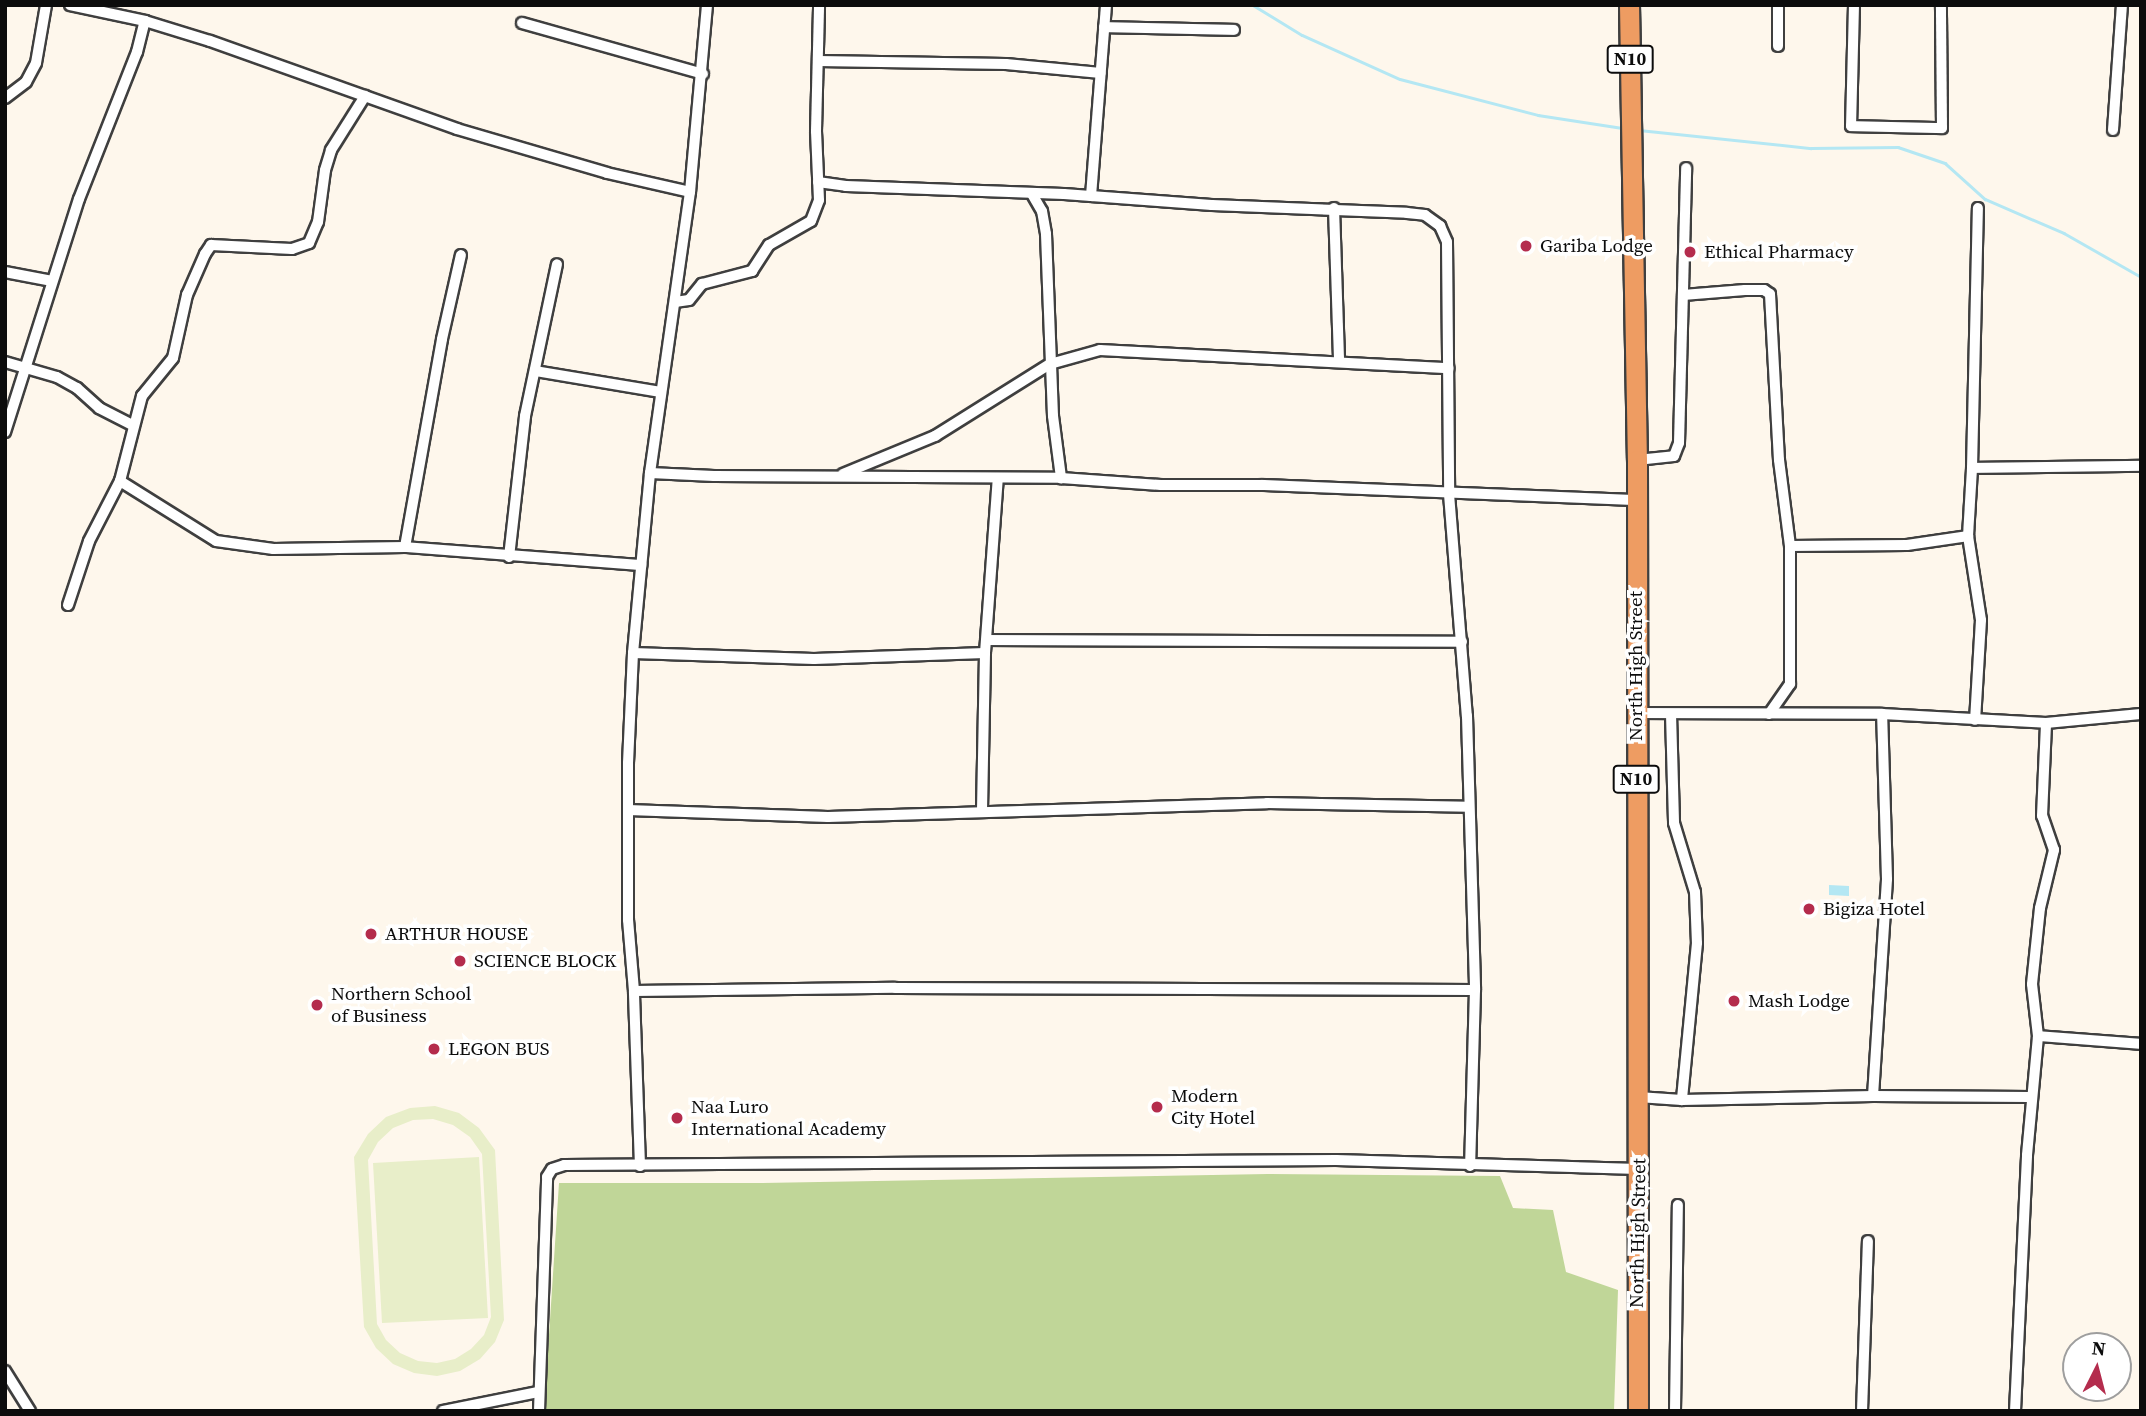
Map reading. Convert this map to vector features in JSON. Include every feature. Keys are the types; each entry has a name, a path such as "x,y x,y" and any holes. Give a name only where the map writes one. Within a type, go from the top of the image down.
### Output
{"highway":[{"name":"North High Street","path":"1629,5 1637,460 1638,1411"}],"street":[{"path":"5,98 26,82 36,63 46,5"},
{"path":"71,5 145,20 470,133 607,173 690,192"},
{"path":"640,1166 634,991 628,920 633,653 650,472 690,192 703,74 707,5"},
{"path":"675,302 689,300 702,284 752,271 769,245 811,221 819,200 819,5"},
{"path":"1091,196 1106,5"},
{"path":"1778,5 1779,47"},
{"path":"1854,5 1851,126 1942,128 1941,5"},
{"path":"2113,131 2122,5"},
{"path":"5,432 52,281 96,152 117,105 145,20"},
{"path":"522,23 703,74"},
{"path":"1104,27 1234,30"},
{"path":"818,61 1006,64 1101,74"},
{"path":"68,606 89,541 120,481 142,396 173,358 187,295 205,254 211,245 292,249 309,243 318,222 325,170 331,150 365,96"},
{"path":"1637,460 1674,456 1679,443 1686,168"},
{"path":"818,182 846,187 1091,196 1212,205 1334,208 1425,215 1440,226 1447,242 1448,494 1462,642 1475,990 1470,1166"},
{"path":"1032,194 1041,211 1046,234 1050,363 1061,478"},
{"path":"1334,208 1339,362"},
{"path":"1975,720 1981,620 1968,536 1978,208"},
{"path":"405,547 442,339 461,255"},
{"path":"509,557 515,490 557,264"},
{"path":"5,272 52,281"},
{"path":"1683,295 1745,290 1764,290 1770,294 1779,460 1790,546 1790,684 1769,714"},
{"path":"839,476 935,436 1050,363 1100,350 1134,349 1449,368"},
{"path":"5,362 57,377 77,388 99,408 134,426"},
{"path":"535,372 660,392"},
{"path":"1972,468 2141,466"},
{"path":"650,472 714,476 1061,478 1635,500"},
{"path":"982,810 985,653 998,478"},
{"path":"120,481 216,541 273,549 405,547 641,565"},
{"path":"1790,546 1907,545 1968,536"},
{"path":"988,640 1462,642"},
{"path":"633,653 814,659 985,653"},
{"path":"1636,713 1882,714 2046,723 2141,714"},
{"path":"1671,714 1674,823 1695,892 1697,943 1682,1100"},
{"path":"1873,1096 1887,879 1882,714"},
{"path":"2015,1411 2031,1097 2038,1036 2032,984 2040,908 2054,850 2042,816 2046,723"},
{"path":"628,810 828,817 1267,803 1468,807"},
{"path":"634,991 1475,990"},
{"path":"2038,1036 2141,1044"},
{"path":"1639,1097 1682,1100 1873,1096 2031,1097"},
{"path":"539,1411 547,1177 552,1169 564,1165 1336,1160 1639,1170"},
{"path":"1675,1411 1678,1205"},
{"path":"1862,1411 1868,1241"},
{"path":"5,1371 30,1411"},
{"path":"443,1411 538,1392"}],"green space":[{"path":"435,1106 459,1113 479,1128 495,1150 504,1320 495,1342 480,1359 460,1371 437,1376 414,1373 393,1364 376,1348 364,1327 354,1157 368,1134 386,1117 410,1108","holes":["433,1119 453,1125 470,1137 482,1154 491,1317 484,1335 471,1349 455,1359 437,1363 418,1361 400,1353 386,1340 377,1324 368,1160 378,1142 393,1128 413,1120"]},
{"path":"479,1157 488,1318 382,1323 373,1163"},
{"path":"1268,1174 1500,1176 1513,1208 1553,1210 1566,1272 1618,1290 1614,1411 544,1411 559,1183 762,1183"}],"water":[{"path":"1829,885 1849,886 1849,896 1829,895"}],"waterway":[{"path":"1253,5 1302,35 1400,79 1538,115 1622,128"},
{"path":"1639,130 1811,148 1898,147 1945,163 1985,199 2064,233 2141,277"}],"place":[{"name":"Gariba Lodge","path":"1526,246"},
{"name":"Ethical Pharmacy","path":"1690,252"},
{"name":"Bigiza Hotel","path":"1809,909"},
{"name":"ARTHUR HOUSE","path":"371,934"},
{"name":"SCIENCE BLOCK","path":"460,961"},
{"name":"Mash Lodge","path":"1734,1001"},
{"name":"Northern School of Business","path":"317,1005"},
{"name":"LEGON BUS","path":"434,1049"},
{"name":"Modern City Hotel","path":"1157,1107"},
{"name":"Naa Luro International Academy","path":"677,1118"}]}
